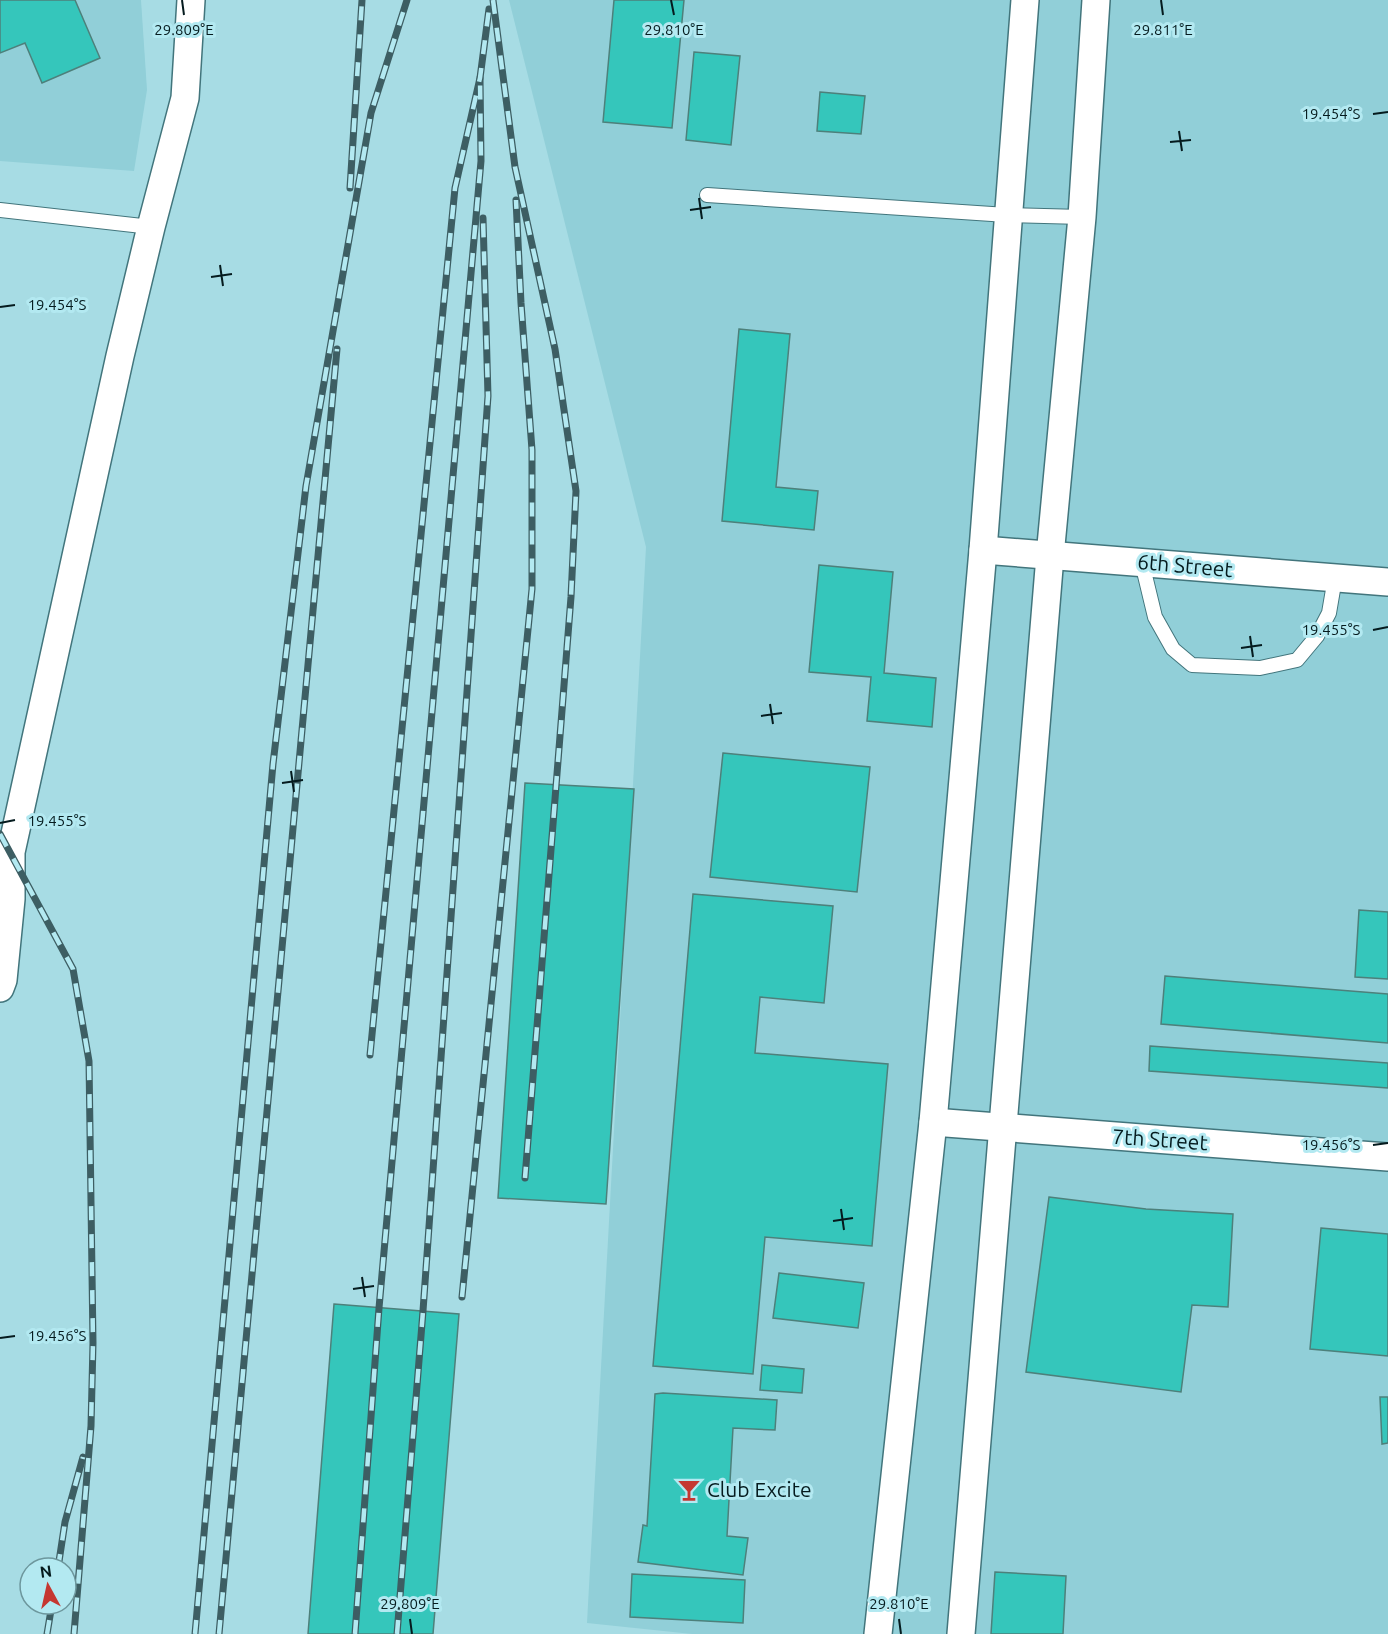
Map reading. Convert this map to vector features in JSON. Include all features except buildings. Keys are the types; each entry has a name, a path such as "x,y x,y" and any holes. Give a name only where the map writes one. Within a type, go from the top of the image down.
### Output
{"street":[{"path":"0,988 3,980 11,899 11,852 120,356 185,98 191,0"},
{"path":"879,1634 933,1122 983,550 1025,0"},
{"path":"961,1634 1050,556 1082,217 1096,0"},
{"name":"6th Street","path":"983,550 1388,582"},
{"name":"7th Street","path":"933,1122 1388,1157"}],"lane":[{"path":"707,195 1007,215 1082,217"},
{"path":"0,210 151,227"},
{"path":"1142,563 1155,617 1173,649 1192,665 1260,668 1297,660 1317,636 1329,613 1335,578"}],"shaded area":[{"path":"0,0 141,0 147,90 134,171 0,161"},
{"path":"509,0 1388,0 1388,1634 692,1634 587,1623 646,547"}],"railway":[{"path":"350,188 362,0"},
{"path":"195,1634 273,764 306,486 371,113 407,0"},
{"path":"493,0 515,167 555,349 576,491 571,597 525,1178"},
{"path":"370,1055 455,188 480,78 489,9"},
{"path":"355,1634 379,1308 481,161 480,78"},
{"path":"462,1297 532,589 532,450 516,200"},
{"path":"397,1634 423,1311 488,396 483,218"},
{"path":"219,1634 337,349"},
{"path":"0,834 73,969 89,1061 93,1343 91,1426 74,1634"},
{"path":"60,1556 65,1522 83,1457"},
{"path":"47,1634 50,1616"}],"place":[{"name":"Club Excite","path":"689,1490"}]}
